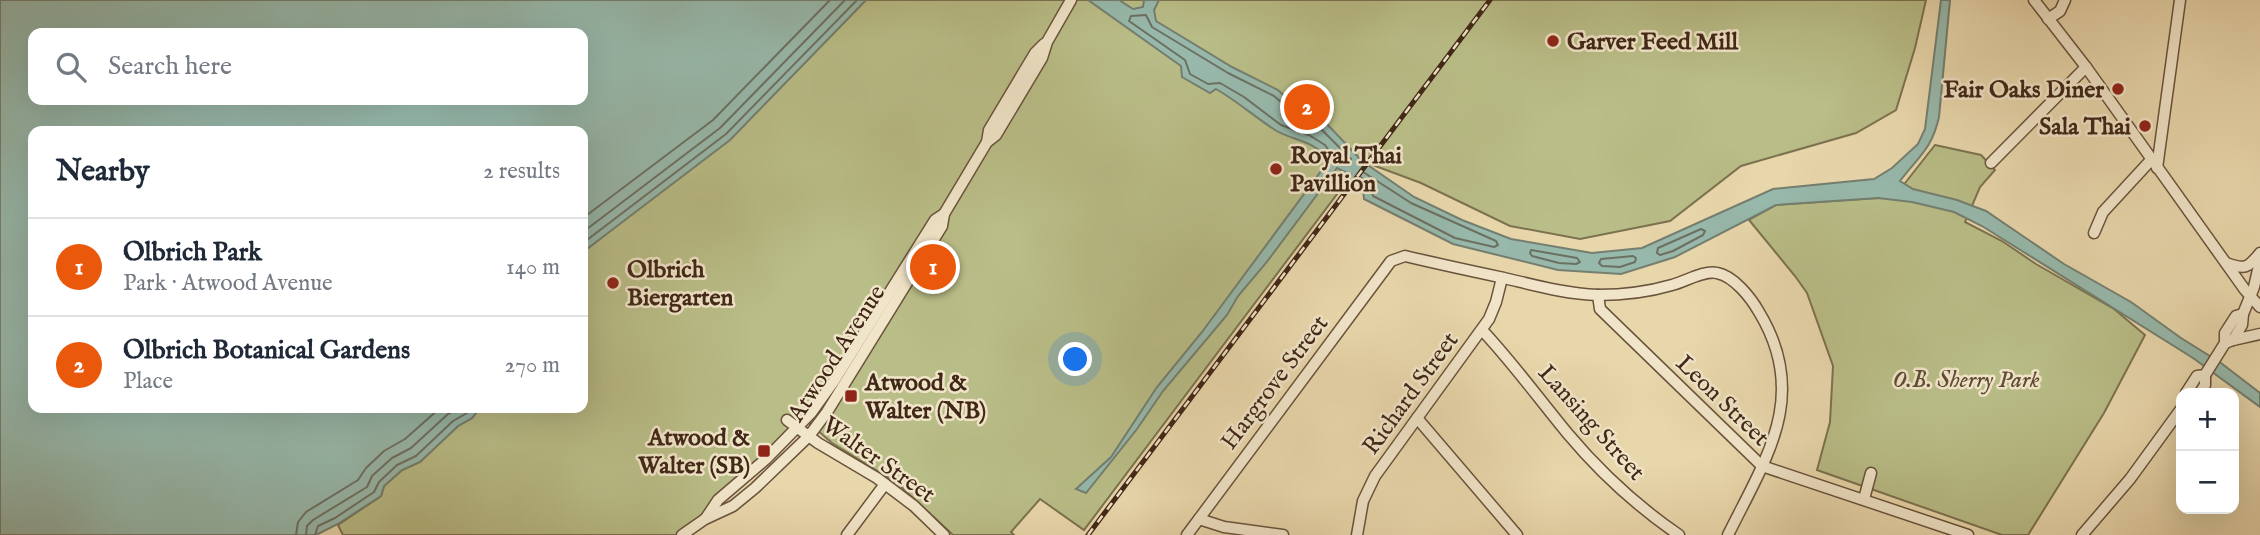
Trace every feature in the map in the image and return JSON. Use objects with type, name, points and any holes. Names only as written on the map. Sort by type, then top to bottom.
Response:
[{"type":"street","name":"Atwood Avenue","points":[[682,535],[705,519],[733,506],[809,436],[859,364],[942,226],[944,214],[1042,58],[1047,42],[1071,0]]},
{"type":"street","points":[[2034,0],[2086,67],[2250,297],[2260,316]]},
{"type":"street","points":[[2048,19],[2060,11],[2066,0]]},
{"type":"street","points":[[2094,233],[2103,212],[2154,164],[2180,0]]},
{"type":"street","points":[[1991,163],[2086,67]]},
{"type":"street","name":"Atwood Avenue","points":[[705,519],[718,500],[798,428],[834,381],[935,220],[944,214]]},
{"type":"street","points":[[2225,262],[2241,268],[2248,266],[2260,253]]},
{"type":"street","name":"Hargrove Street","points":[[1187,535],[1391,261],[1405,257],[1502,278]]},
{"type":"street","points":[[2203,388],[2205,374],[2242,325],[2260,261]]},
{"type":"street","points":[[1502,278],[1598,295],[1646,291],[1717,272],[1734,282],[1769,327],[1783,382],[1776,435],[1728,535]]},
{"type":"street","name":"Richard Street","points":[[1357,535],[1363,501],[1372,482],[1482,330],[1496,302],[1502,278]]},
{"type":"street","name":"Leon Street","points":[[1598,295],[1600,309],[1762,466],[1968,535]]},
{"type":"street","points":[[2250,297],[2260,307]]},
{"type":"street","name":"Lansing Street","points":[[1482,330],[1585,453],[1626,494],[1679,535]]},
{"type":"street","points":[[2229,342],[2260,334]]},
{"type":"street","points":[[2189,388],[2197,376],[2205,374]]},
{"type":"street","points":[[2082,535],[2130,479],[2176,417]]},
{"type":"street","points":[[1417,418],[1517,535]]},
{"type":"street","name":"Walter Street","points":[[787,420],[885,484],[914,506],[944,535]]},
{"type":"street","points":[[1864,499],[1871,473]]},
{"type":"street","points":[[847,535],[885,484]]},
{"type":"street","points":[[1199,519],[1224,527],[1283,535]]},
{"type":"green space","points":[[866,0],[1926,0],[1896,110],[1856,133],[1741,166],[1670,221],[1580,239],[1510,226],[1421,183],[1362,161],[1084,530],[1040,499],[1011,532],[1014,535],[953,535],[897,483],[832,443],[802,417],[682,535],[343,535],[338,525],[381,496],[384,486],[402,470],[420,462],[476,413],[588,413],[588,248],[654,196],[780,88]]},
{"type":"green space","name":"O.B. Sherry Park","points":[[1935,145],[1981,155],[1995,170],[1980,187],[1965,222],[2002,241],[2114,309],[2145,335],[2104,413],[2028,535],[2002,535],[1817,470],[1830,422],[1833,366],[1807,293],[1749,220],[1776,205],[1878,198],[1898,192]]},
{"type":"water","points":[[0,0],[866,0],[730,140],[588,248],[588,126],[28,126],[28,413],[476,413],[420,462],[402,470],[384,486],[381,496],[316,535],[0,535]]},
{"type":"water","points":[[1088,0],[1119,0],[1133,9],[1143,7],[1144,0],[1159,0],[1154,10],[1156,21],[1232,67],[1278,90],[1301,111],[1327,124],[1362,161],[1414,197],[1511,239],[1592,253],[1642,248],[1773,189],[1874,179],[1892,168],[1918,144],[1925,129],[1941,0],[1950,0],[1936,128],[1924,152],[1900,181],[1913,189],[1957,200],[1986,211],[2064,264],[2131,302],[2260,393],[2260,407],[2239,392],[2239,388],[2234,388],[2193,358],[1982,226],[1954,212],[1912,202],[1878,198],[1776,205],[1675,257],[1621,274],[1558,270],[1453,244],[1364,199],[1363,188],[1349,178],[1351,175],[1337,168],[1238,296],[1227,315],[1163,391],[1137,429],[1086,493],[1076,489],[1111,457],[1157,387],[1202,332],[1324,167],[1327,159],[1310,144],[1275,130],[1216,89],[1210,93],[1182,77],[1181,66]]},
{"type":"railway","points":[[1088,535],[1490,0]]},
{"type":"place","name":"Garver Feed Mill","points":[[1553,41]]},
{"type":"place","name":"Fair Oaks Diner","points":[[2118,89]]},
{"type":"place","name":"Olbrich Botanical Gardens","points":[[1307,107]]},
{"type":"place","name":"Sala Thai","points":[[2145,126]]},
{"type":"place","name":"Royal Thai Pavillion","points":[[1276,169]]},
{"type":"place","name":"Olbrich Park","points":[[933,267]]},
{"type":"place","name":"Olbrich Biergarten","points":[[613,283]]},
{"type":"place","name":"Atwood & Walter (NB)","points":[[851,396]]},
{"type":"place","name":"Atwood & Walter (SB)","points":[[764,451]]}]
